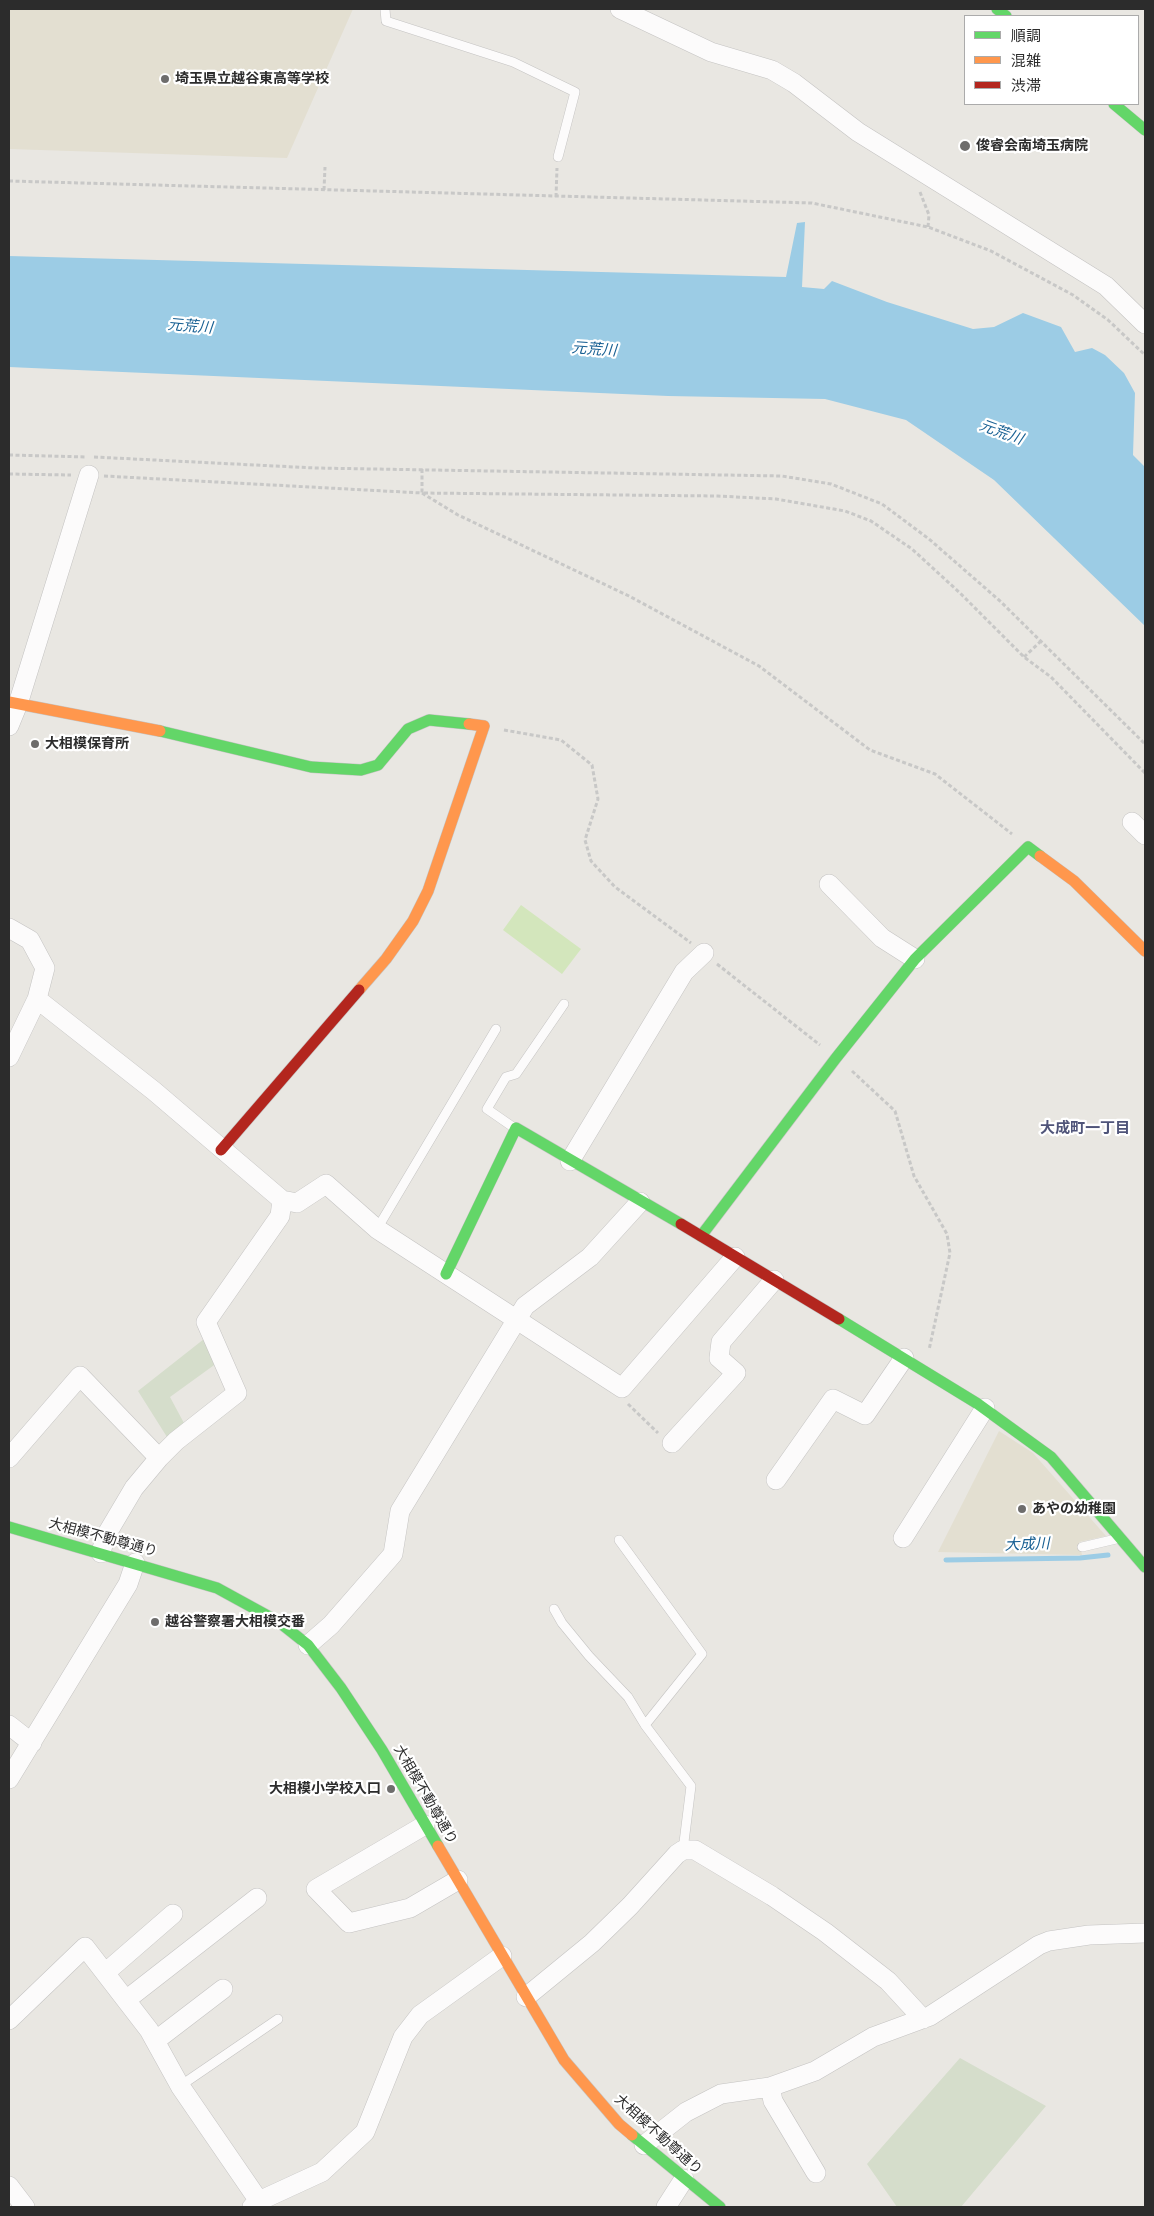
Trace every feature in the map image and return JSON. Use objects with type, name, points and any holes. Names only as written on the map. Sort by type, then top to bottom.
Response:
[{"type":"street","points":[[620,9],[711,52],[772,70],[794,84],[858,132],[1106,286],[1145,324]]},
{"type":"street","points":[[1115,105],[1144,126]]},
{"type":"street","points":[[9,726],[13,703],[89,475]]},
{"type":"street","points":[[13,703],[188,736],[311,767],[361,770],[378,765],[408,729],[429,720],[484,726],[428,890],[413,921],[386,959],[221,1150]]},
{"type":"street","points":[[1132,822],[1145,835]]},
{"type":"street","points":[[701,1236],[836,1058],[916,959],[1028,847],[1074,881],[1145,951]]},
{"type":"street","points":[[829,884],[882,938],[916,959]]},
{"type":"street","points":[[9,928],[30,940],[45,968],[37,999],[9,1057]]},
{"type":"street","points":[[570,1160],[684,972],[704,953]]},
{"type":"street","points":[[37,999],[154,1092],[282,1200],[297,1203],[326,1184],[377,1229],[517,1318],[622,1388],[735,1258]]},
{"type":"street","points":[[446,1274],[516,1128],[701,1236],[985,1408],[1051,1457],[1145,1566]]},
{"type":"street","points":[[101,1552],[105,1536],[134,1488],[159,1458],[176,1441],[237,1394],[206,1322],[280,1216],[282,1200]]},
{"type":"street","points":[[308,1645],[331,1624],[393,1554],[400,1510],[525,1306],[590,1257],[640,1202]]},
{"type":"street","points":[[672,1443],[736,1372],[719,1358],[721,1342],[774,1280]]},
{"type":"street","points":[[776,1480],[833,1399],[864,1415],[904,1358]]},
{"type":"street","points":[[9,1458],[80,1376],[159,1458]]},
{"type":"street","points":[[903,1538],[985,1408]]},
{"type":"street","name":"大相模不動尊通り","points":[[9,1527],[185,1577],[224,1591],[279,1622],[308,1645],[341,1688],[372,1735],[564,2060],[619,2124],[720,2207]]},
{"type":"street","points":[[9,1780],[128,1584],[135,1563]]},
{"type":"street","points":[[9,1725],[32,1743]]},
{"type":"street","points":[[425,1824],[316,1889],[350,1923],[410,1908],[458,1880]]},
{"type":"street","points":[[526,1997],[592,1943],[630,1906],[677,1854],[683,1850],[695,1850],[772,1896],[825,1932],[888,1981],[923,2019]]},
{"type":"street","points":[[126,2000],[257,1898]]},
{"type":"street","points":[[105,1973],[173,1914]]},
{"type":"street","points":[[644,2145],[686,2112],[721,2094],[770,2087],[815,2071],[873,2037],[923,2019],[1039,1945],[1049,1941],[1089,1935],[1145,1933]]},
{"type":"street","points":[[9,2020],[85,1947],[155,2041],[180,2086],[255,2204],[322,2172],[365,2132],[404,2037],[420,2016],[502,1956]]},
{"type":"street","points":[[155,2041],[223,1989]]},
{"type":"street","points":[[770,2087],[773,2102],[816,2173]]},
{"type":"street","points":[[666,2207],[684,2179]]},
{"type":"street","points":[[9,2186],[25,2207]]},
{"type":"lane","points":[[386,9],[386,21],[513,62],[575,92],[558,158]]},
{"type":"lane","points":[[516,1128],[487,1109],[506,1077],[516,1074],[564,1004]]},
{"type":"lane","points":[[377,1229],[496,1029]]},
{"type":"lane","points":[[1082,1548],[1114,1542],[1120,1536]]},
{"type":"lane","points":[[619,1540],[702,1654],[645,1725]]},
{"type":"lane","points":[[554,1609],[562,1623],[589,1656],[628,1697],[645,1725],[691,1786],[683,1850]]},
{"type":"lane","points":[[180,2086],[278,2019]]},
{"type":"path","points":[[324,166],[324,190]]},
{"type":"path","points":[[920,171],[916,181],[929,215],[928,228]]},
{"type":"path","points":[[556,174],[556,197]]},
{"type":"path","points":[[9,181],[812,203],[928,228],[990,251],[1073,296],[1108,320],[1145,355]]},
{"type":"path","points":[[9,455],[96,457],[315,468],[782,476],[831,484],[882,504],[922,533],[1000,601],[1145,744]]},
{"type":"path","points":[[422,469],[422,493]]},
{"type":"path","points":[[9,474],[89,475],[422,493],[718,496],[776,499],[845,511],[872,521],[912,549],[960,593],[1024,658],[1051,676],[1145,773]]},
{"type":"path","points":[[422,493],[475,523],[629,596],[759,666],[870,750],[935,774],[1028,847]]},
{"type":"path","points":[[1024,658],[1041,641]]},
{"type":"path","points":[[484,726],[561,740],[592,765],[598,799],[585,840],[591,861],[615,887],[704,953],[836,1058],[870,1086],[895,1111],[914,1176],[946,1234],[950,1253],[925,1370]]},
{"type":"path","points":[[622,1388],[624,1399],[666,1440],[672,1443]]},
{"type":"shaded area","name":"埼玉県立越谷東高等学校","points":[[9,9],[353,9],[287,158],[9,149]]},
{"type":"shaded area","name":"あやの幼稚園","points":[[999,1431],[1033,1453],[1106,1536],[1079,1542],[1082,1555],[938,1552]]},
{"type":"green space","points":[[521,905],[581,949],[562,974],[503,930]]},
{"type":"green space","points":[[204,1339],[217,1363],[170,1397],[185,1425],[167,1437],[138,1391]]},
{"type":"green space","points":[[960,2058],[1046,2106],[961,2207],[897,2207],[867,2164]]},
{"type":"water","name":"元荒川","points":[[805,222],[802,287],[824,289],[832,281],[887,302],[973,329],[994,327],[1023,313],[1061,327],[1075,352],[1092,348],[1105,355],[1124,373],[1135,393],[1133,455],[1145,467],[1145,626],[994,480],[906,420],[825,399],[668,396],[9,367],[9,256],[786,277],[797,223]]},
{"type":"waterway","name":"大成川","points":[[946,1560],[1080,1558],[1108,1555]]},
{"type":"traffic: fast","points":[[997,9],[1005,15]]},
{"type":"traffic: fast","points":[[1115,105],[1145,130]]},
{"type":"traffic: fast","points":[[160,731],[311,767],[361,770],[378,765],[408,729],[429,720],[469,724]]},
{"type":"traffic: fast","points":[[701,1236],[836,1058],[915,959],[1028,847],[1040,856]]},
{"type":"traffic: fast","points":[[446,1274],[516,1128],[681,1224]]},
{"type":"traffic: fast","points":[[839,1319],[978,1404],[1051,1457],[1145,1567]]},
{"type":"traffic: fast","points":[[9,1527],[217,1588],[279,1622],[308,1645],[341,1688],[382,1750],[438,1846]]},
{"type":"traffic: fast","points":[[632,2135],[720,2207]]},
{"type":"traffic: slow","points":[[9,702],[160,731]]},
{"type":"traffic: slow","points":[[359,990],[386,959],[413,921],[428,891],[484,726],[469,724]]},
{"type":"traffic: slow","points":[[1040,856],[1074,881],[1145,951]]},
{"type":"traffic: slow","points":[[438,1846],[564,2060],[619,2124],[632,2135]]},
{"type":"traffic: jam","points":[[221,1150],[359,990]]},
{"type":"traffic: jam","points":[[681,1224],[839,1319]]},
{"type":"place","name":"埼玉県立越谷東高等学校","points":[[165,79]]},
{"type":"place","name":"俊睿会南埼玉病院","points":[[965,146]]},
{"type":"place","name":"大相模保育所","points":[[35,744]]},
{"type":"place","name":"あやの幼稚園","points":[[1022,1509]]},
{"type":"place","name":"越谷警察署大相模交番","points":[[155,1622]]},
{"type":"place","name":"大相模小学校入口","points":[[391,1789]]},
{"type":"district","name":"大成町一丁目","points":[[1085,1129]]}]
